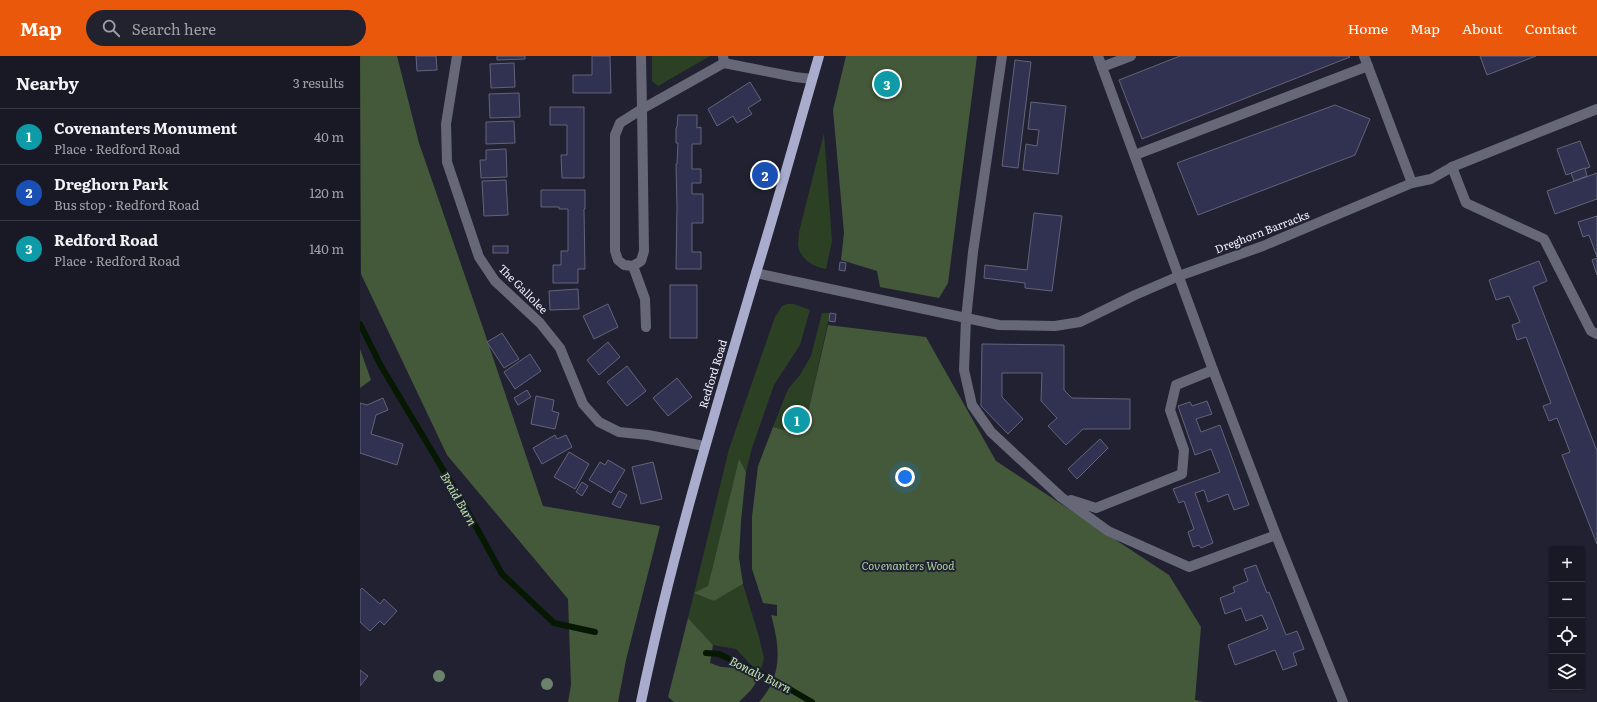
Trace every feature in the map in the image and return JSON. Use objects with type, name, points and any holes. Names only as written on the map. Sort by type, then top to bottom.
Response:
[{"type":"main road","name":"Redford Road","points":[[641,702],[704,446],[819,56]]},
{"type":"street","name":"The Gallolee","points":[[457,56],[446,124],[447,162],[479,257],[495,281],[540,323],[560,348],[583,404],[599,422],[619,432],[648,435],[704,446]]},
{"type":"street","points":[[641,56],[642,109],[644,251],[641,260],[633,266],[624,265],[618,260],[615,251],[615,134],[620,123],[642,109],[723,59],[795,77],[812,79]]},
{"type":"street","points":[[1002,56],[973,252],[966,318],[964,370],[972,405],[991,432],[1061,497],[1108,531],[1189,567],[1276,535]]},
{"type":"street","points":[[1098,56],[1213,370],[1276,535],[1343,702]]},
{"type":"street","points":[[1102,67],[1131,56]]},
{"type":"street","points":[[1364,56],[1412,182]]},
{"type":"street","points":[[1135,155],[1368,66]]},
{"type":"street","name":"Dreghorn Barracks","points":[[756,273],[999,325],[1055,326],[1080,322],[1135,295],[1179,276],[1263,246],[1412,182],[1431,179],[1452,167],[1597,109]]},
{"type":"street","points":[[1452,167],[1466,203],[1544,239],[1591,331],[1597,334]]},
{"type":"street","points":[[633,266],[645,299],[646,327]]},
{"type":"street","points":[[1061,497],[1096,508],[1182,474],[1184,450],[1170,410],[1176,385],[1213,370]]},
{"type":"green space","points":[[360,56],[397,56],[419,143],[543,506],[660,526],[626,660],[618,702],[568,702],[571,685],[568,599],[447,455],[361,274]]},
{"type":"green space","points":[[652,56],[710,56],[658,86],[652,81]]},
{"type":"green space","points":[[846,56],[977,56],[948,283],[939,298],[880,287],[877,271],[841,260],[844,233],[833,110]]},
{"type":"green space","points":[[824,133],[832,241],[826,269],[808,262],[801,254],[798,245],[799,232]]},
{"type":"green space","points":[[794,304],[810,310],[800,345],[774,385],[752,448],[746,472],[739,460],[708,586],[714,601],[743,584],[764,658],[761,670],[752,666],[736,649],[713,645],[688,618],[729,449],[775,317],[782,306]]},
{"type":"green space","points":[[822,313],[830,313],[809,408],[800,434],[773,427],[788,389],[800,375],[811,356]]},
{"type":"green space","name":"Covenanters Wood","points":[[828,325],[926,337],[996,461],[1169,575],[1201,627],[1195,700],[1204,702],[759,702],[767,692],[776,671],[776,638],[771,615],[777,616],[777,605],[763,603],[752,569],[752,517],[758,466],[773,427],[800,434],[809,408]]},
{"type":"green space","points":[[360,349],[371,380],[360,388]]},
{"type":"green space","points":[[739,459],[746,472],[739,558],[743,584],[714,601],[694,593],[708,586]]},
{"type":"green space","points":[[688,618],[713,645],[710,663],[721,667],[738,668],[759,678],[751,690],[739,702],[674,702],[668,697]]},
{"type":"building","points":[[416,56],[436,56],[437,70],[417,71]]},
{"type":"building","points":[[497,56],[525,56],[525,59],[497,60]]},
{"type":"building","points":[[592,56],[610,56],[611,93],[573,93],[573,75],[592,75]]},
{"type":"building","points":[[1180,56],[1350,57],[1142,139],[1119,80]]},
{"type":"building","points":[[1480,56],[1536,56],[1487,75]]},
{"type":"building","points":[[1015,60],[1031,62],[1018,168],[1002,166]]},
{"type":"building","points":[[514,63],[515,87],[491,88],[490,64]]},
{"type":"building","points":[[881,75],[897,78],[894,93],[878,90]]},
{"type":"building","points":[[750,82],[761,100],[748,108],[752,114],[737,123],[733,116],[717,126],[708,109]]},
{"type":"building","points":[[519,93],[520,117],[490,118],[489,94]]},
{"type":"building","points":[[1031,102],[1066,106],[1058,174],[1023,170],[1026,144],[1037,146],[1039,130],[1028,129]]},
{"type":"building","points":[[1335,105],[1370,119],[1355,155],[1198,215],[1177,163]]},
{"type":"building","points":[[550,107],[584,107],[584,178],[562,178],[561,155],[567,155],[567,125],[550,125]]},
{"type":"building","points":[[678,115],[697,115],[697,128],[701,127],[701,144],[692,144],[692,169],[701,169],[701,183],[692,183],[692,194],[703,194],[703,223],[692,223],[692,252],[701,252],[701,269],[676,269],[676,164],[678,143],[676,143],[676,128]]},
{"type":"building","points":[[514,121],[515,143],[486,144],[486,122]]},
{"type":"building","points":[[1580,141],[1590,167],[1566,175],[1557,149]]},
{"type":"building","points":[[506,149],[507,177],[481,178],[480,160],[486,160],[486,150]]},
{"type":"building","points":[[1585,168],[1587,176],[1574,181],[1571,173]]},
{"type":"building","points":[[1597,173],[1597,199],[1555,214],[1547,191]]},
{"type":"building","points":[[506,180],[508,215],[484,216],[482,181]]},
{"type":"building","points":[[541,190],[585,190],[585,269],[578,269],[578,283],[553,283],[553,265],[561,265],[561,251],[568,251],[568,209],[559,209],[559,207],[541,207]]},
{"type":"building","points":[[1034,213],[1062,216],[1052,291],[1025,288],[1025,283],[984,278],[985,265],[1027,270]]},
{"type":"building","points":[[1597,216],[1597,257],[1589,235],[1583,237],[1578,222]]},
{"type":"building","points":[[493,246],[508,246],[508,253],[493,253]]},
{"type":"building","points":[[1597,258],[1597,275],[1592,260]]},
{"type":"building","points":[[1539,261],[1547,281],[1533,287],[1597,451],[1597,544],[1562,455],[1570,452],[1557,418],[1549,421],[1543,406],[1551,403],[1526,337],[1517,340],[1512,325],[1520,322],[1509,296],[1496,300],[1489,280]]},
{"type":"building","points":[[840,262],[846,263],[845,271],[839,270]]},
{"type":"building","points":[[670,285],[697,285],[697,338],[670,338]]},
{"type":"building","points":[[578,289],[579,309],[550,310],[549,291]]},
{"type":"building","points":[[608,304],[618,327],[594,339],[583,316]]},
{"type":"building","points":[[830,313],[836,314],[835,322],[829,321]]},
{"type":"building","points":[[502,333],[519,359],[504,368],[487,342]]},
{"type":"building","points":[[608,342],[620,357],[599,375],[587,360]]},
{"type":"building","points":[[982,344],[1064,345],[1064,390],[1072,398],[1130,399],[1130,429],[1083,429],[1066,445],[1048,426],[1057,418],[1041,401],[1042,373],[1002,373],[1002,397],[1023,419],[1008,434],[981,406]]},
{"type":"building","points":[[530,354],[541,371],[515,389],[504,372]]},
{"type":"building","points":[[627,366],[646,391],[627,406],[607,382]]},
{"type":"building","points":[[677,378],[692,397],[668,416],[653,398]]},
{"type":"building","points":[[527,390],[531,397],[518,405],[514,398]]},
{"type":"building","points":[[536,396],[554,400],[552,411],[559,413],[555,429],[531,424]]},
{"type":"building","points":[[383,398],[388,410],[376,415],[371,434],[403,444],[397,465],[360,453],[360,403],[367,405]]},
{"type":"building","points":[[1207,401],[1212,414],[1196,419],[1201,432],[1220,425],[1249,505],[1234,510],[1228,494],[1208,502],[1204,490],[1195,493],[1213,543],[1201,548],[1199,545],[1193,547],[1188,532],[1194,529],[1184,501],[1179,503],[1173,489],[1220,472],[1211,449],[1195,455],[1178,406],[1190,402],[1192,406]]},
{"type":"building","points":[[555,435],[557,439],[566,435],[572,447],[542,464],[533,448]]},
{"type":"building","points":[[1100,439],[1108,448],[1077,479],[1068,469]]},
{"type":"building","points":[[569,452],[589,464],[575,489],[554,477]]},
{"type":"building","points":[[608,460],[625,470],[611,493],[589,480],[600,462],[605,465]]},
{"type":"building","points":[[653,462],[662,499],[641,504],[632,467]]},
{"type":"building","points":[[582,482],[588,486],[582,496],[576,492]]},
{"type":"building","points":[[619,491],[627,495],[620,508],[612,504]]},
{"type":"building","points":[[1256,565],[1267,593],[1269,592],[1286,635],[1297,631],[1304,649],[1293,653],[1297,665],[1283,670],[1275,650],[1235,665],[1228,645],[1268,629],[1262,615],[1246,621],[1241,608],[1225,614],[1220,598],[1235,592],[1233,587],[1248,581],[1244,569]]},
{"type":"building","points":[[362,588],[380,604],[384,599],[397,611],[384,625],[380,621],[370,631],[360,622],[360,590]]},
{"type":"building","points":[[360,670],[368,676],[360,686]]},
{"type":"waterway","name":"Braid Burn","points":[[360,324],[381,366],[463,503],[502,574],[554,623],[595,632]]},
{"type":"waterway","name":"Bonaly Burn","points":[[706,653],[719,654],[774,680],[812,702]]},
{"type":"place","name":"Redford Road","points":[[887,84]]},
{"type":"place","name":"Dreghorn Park","points":[[765,175]]},
{"type":"place","name":"Covenanters Monument","points":[[797,420]]}]
